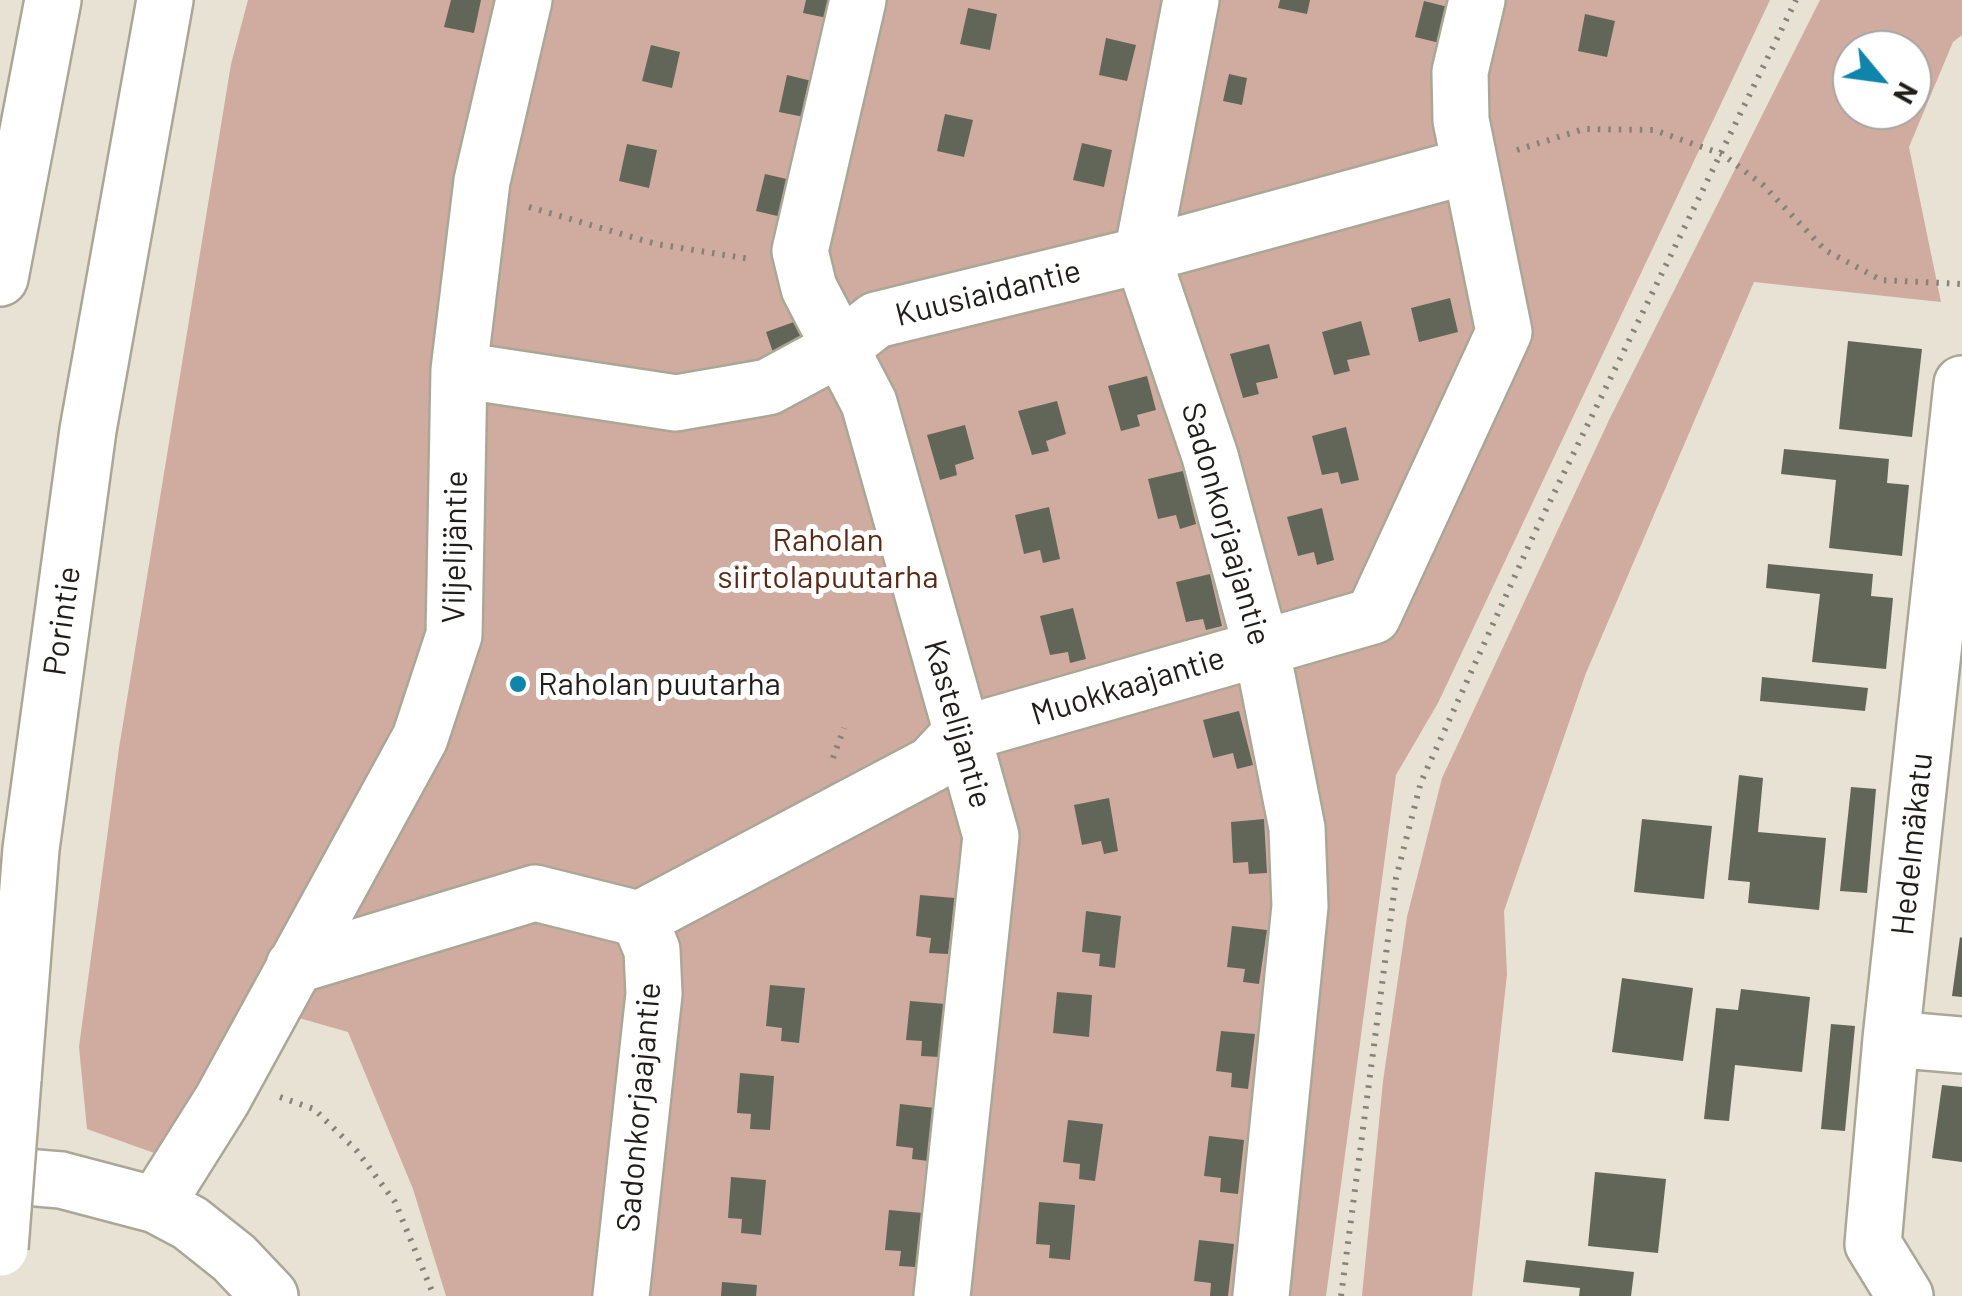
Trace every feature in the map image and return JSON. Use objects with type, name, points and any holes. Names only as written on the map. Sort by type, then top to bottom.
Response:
[{"type":"main road","name":"Porintie","points":[[0,1248],[31,849],[88,430],[165,0]]},
{"type":"main road","name":"Viljelijäntie","points":[[156,1205],[222,1100],[420,738],[454,635],[459,370],[482,180],[524,0]]},
{"type":"main road","points":[[800,251],[858,0]]},
{"type":"main road","name":"Sadonkorjaajantie","points":[[1191,0],[1142,255],[1210,456],[1261,646],[1298,828],[1300,906],[1261,1296]]},
{"type":"main road","name":"Muokkaajantie","points":[[640,919],[683,900],[932,764],[960,736],[1373,616],[1504,332],[1468,166],[1460,72],[1477,0]]},
{"type":"main road","points":[[0,278],[47,16]]},
{"type":"main road","name":"Kuusiaidantie","points":[[459,370],[676,404],[768,387],[842,346],[876,320],[1142,255],[1468,166]]},
{"type":"main road","name":"Kastelijantie","points":[[800,251],[809,288],[869,403],[991,836],[942,1296]]},
{"type":"main road","name":"Hedelmäkatu","points":[[1905,1296],[1873,1244],[1890,1039],[1953,554],[1962,384]]},
{"type":"main road","points":[[294,966],[535,893],[640,919]]},
{"type":"main road","name":"Sadonkorjaajantie","points":[[621,1296],[654,994],[652,950],[640,919]]},
{"type":"main road","points":[[1890,1039],[1962,1045]]},
{"type":"main road","points":[[0,1175],[61,1180],[156,1205],[190,1223],[234,1258],[270,1296]]},
{"type":"path","points":[[1340,1296],[1396,878],[1421,782],[1535,532],[1796,0]]},
{"type":"path","points":[[1468,166],[1584,129],[1654,130],[1722,154],[1764,185],[1825,250],[1881,280],[1962,284]]},
{"type":"path","points":[[482,180],[516,203],[656,244],[733,260],[771,259],[800,251]]},
{"type":"path","points":[[222,1100],[251,1090],[314,1109],[335,1127],[395,1202],[434,1296]]},
{"type":"green space","name":"Raholan siirtolapuutarha","points":[[248,0],[1770,0],[1438,703],[1396,775],[1326,1296],[446,1296],[413,1189],[348,1032],[257,1006],[157,1154],[87,1129],[79,1047],[119,748],[231,64]]},
{"type":"green space","points":[[1820,0],[1962,0],[1962,35],[1953,42],[1932,92],[1932,30],[1832,30],[1832,130],[1916,130],[1909,147],[1941,302],[1754,282],[1586,673],[1504,911],[1507,974],[1472,1296],[1362,1296],[1383,1081],[1407,917],[1442,778],[1610,418]]},
{"type":"building","points":[[451,0],[481,0],[474,33],[444,27]]},
{"type":"building","points":[[806,0],[836,0],[832,19],[803,13]]},
{"type":"building","points":[[1280,0],[1310,0],[1307,14],[1278,8]]},
{"type":"building","points":[[1424,1],[1452,8],[1444,44],[1415,37]]},
{"type":"building","points":[[968,8],[997,14],[990,50],[960,44]]},
{"type":"building","points":[[1585,14],[1615,21],[1607,57],[1578,51]]},
{"type":"building","points":[[1106,38],[1136,45],[1127,81],[1099,75]]},
{"type":"building","points":[[651,45],[680,52],[672,88],[642,81]]},
{"type":"building","points":[[1229,74],[1247,78],[1242,105],[1223,101]]},
{"type":"building","points":[[787,75],[816,82],[809,118],[779,112]]},
{"type":"building","points":[[945,114],[973,120],[964,157],[937,151]]},
{"type":"building","points":[[1082,143],[1112,150],[1104,187],[1073,180]]},
{"type":"building","points":[[627,144],[657,150],[649,188],[619,181]]},
{"type":"building","points":[[765,174],[795,181],[786,218],[756,211]]},
{"type":"building","points":[[1450,298],[1458,332],[1419,342],[1411,308]]},
{"type":"building","points":[[813,315],[823,341],[775,358],[766,332]]},
{"type":"building","points":[[1361,321],[1370,355],[1347,360],[1350,371],[1334,375],[1322,332]]},
{"type":"building","points":[[1848,341],[1922,349],[1912,437],[1839,429]]},
{"type":"building","points":[[1269,344],[1278,378],[1256,383],[1259,394],[1243,398],[1230,354]]},
{"type":"building","points":[[1147,376],[1156,410],[1137,415],[1140,426],[1121,431],[1108,386]]},
{"type":"building","points":[[1057,401],[1066,434],[1046,441],[1049,451],[1032,455],[1018,411]]},
{"type":"building","points":[[965,425],[974,459],[955,465],[957,475],[940,480],[927,435]]},
{"type":"building","points":[[1346,427],[1359,480],[1341,484],[1338,472],[1322,475],[1312,436]]},
{"type":"building","points":[[1784,449],[1889,459],[1887,483],[1909,485],[1902,556],[1829,548],[1836,480],[1781,474]]},
{"type":"building","points":[[1183,471],[1196,524],[1180,529],[1176,515],[1158,519],[1148,479]]},
{"type":"building","points":[[1049,507],[1060,559],[1043,563],[1040,550],[1024,554],[1015,515]]},
{"type":"building","points":[[1322,508],[1334,560],[1317,565],[1314,552],[1298,556],[1287,517]]},
{"type":"building","points":[[1768,564],[1873,574],[1871,596],[1893,598],[1886,669],[1812,662],[1820,594],[1766,588]]},
{"type":"building","points":[[1210,574],[1222,626],[1206,630],[1203,619],[1186,622],[1176,582]]},
{"type":"building","points":[[1073,608],[1086,659],[1070,663],[1068,652],[1050,655],[1040,616]]},
{"type":"building","points":[[1762,677],[1868,688],[1865,711],[1760,701]]},
{"type":"building","points":[[1239,711],[1253,765],[1237,769],[1233,753],[1213,758],[1203,720]]},
{"type":"building","points":[[1739,775],[1763,778],[1758,832],[1826,838],[1819,910],[1748,903],[1750,882],[1728,880]]},
{"type":"building","points":[[1851,787],[1876,789],[1867,893],[1840,891]]},
{"type":"building","points":[[1109,798],[1118,851],[1104,854],[1101,841],[1082,845],[1074,805]]},
{"type":"building","points":[[1264,819],[1267,873],[1249,874],[1248,862],[1233,863],[1231,822]]},
{"type":"building","points":[[1642,819],[1712,826],[1704,899],[1634,892]]},
{"type":"building","points":[[920,895],[955,898],[948,954],[929,953],[931,938],[916,936]]},
{"type":"building","points":[[1086,911],[1121,916],[1115,968],[1099,966],[1100,954],[1082,952]]},
{"type":"building","points":[[1232,926],[1267,930],[1259,984],[1243,982],[1245,969],[1227,967]]},
{"type":"building","points":[[1962,938],[1962,997],[1952,996]]},
{"type":"building","points":[[1622,978],[1693,988],[1683,1061],[1612,1052]]},
{"type":"building","points":[[770,985],[805,988],[799,1043],[781,1041],[782,1028],[766,1026]]},
{"type":"building","points":[[1741,989],[1810,997],[1802,1072],[1735,1065],[1729,1121],[1704,1119],[1716,1008],[1738,1010]]},
{"type":"building","points":[[1057,992],[1092,995],[1089,1037],[1053,1033]]},
{"type":"building","points":[[910,1001],[945,1004],[939,1057],[921,1056],[922,1041],[906,1040]]},
{"type":"building","points":[[1831,1024],[1855,1026],[1845,1131],[1821,1129]]},
{"type":"building","points":[[1221,1031],[1255,1034],[1248,1089],[1231,1087],[1232,1073],[1216,1071]]},
{"type":"building","points":[[740,1073],[774,1076],[770,1130],[750,1129],[751,1114],[737,1113]]},
{"type":"building","points":[[1942,1085],[1962,1087],[1962,1162],[1932,1158]]},
{"type":"building","points":[[900,1104],[935,1108],[928,1161],[912,1159],[913,1148],[896,1146]]},
{"type":"building","points":[[1068,1120],[1103,1124],[1095,1181],[1079,1179],[1080,1164],[1063,1162]]},
{"type":"building","points":[[1209,1136],[1244,1140],[1238,1194],[1220,1192],[1221,1178],[1204,1176]]},
{"type":"building","points":[[1595,1172],[1666,1179],[1658,1253],[1588,1246]]},
{"type":"building","points":[[731,1177],[766,1180],[761,1235],[741,1233],[742,1219],[728,1218]]},
{"type":"building","points":[[1039,1202],[1075,1205],[1070,1260],[1049,1258],[1050,1245],[1036,1244]]},
{"type":"building","points":[[889,1210],[923,1213],[916,1267],[899,1266],[901,1251],[885,1250]]},
{"type":"building","points":[[1199,1240],[1234,1244],[1228,1296],[1210,1296],[1211,1283],[1194,1281]]},
{"type":"building","points":[[1526,1260],[1634,1272],[1631,1296],[1579,1296],[1580,1288],[1523,1282]]},
{"type":"building","points":[[722,1282],[757,1285],[756,1296],[721,1296]]},
{"type":"place","name":"Raholan puutarha","points":[[518,684]]}]
